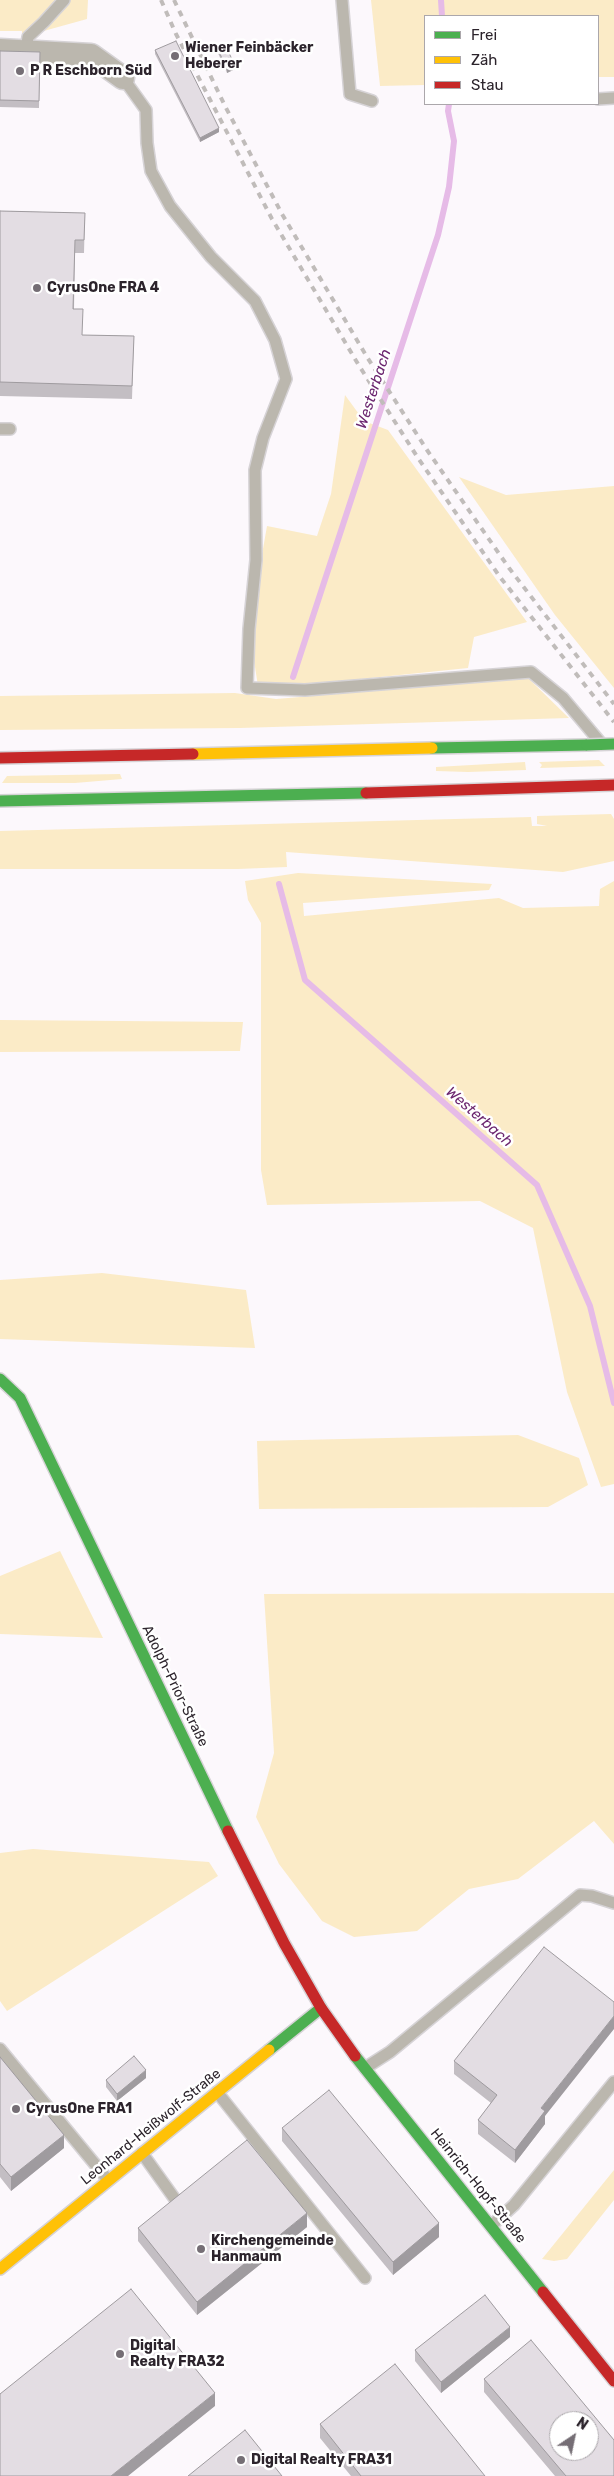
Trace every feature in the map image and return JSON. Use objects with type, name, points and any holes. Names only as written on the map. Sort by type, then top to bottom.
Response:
[{"type":"main road","points":[[0,758],[614,744]]},
{"type":"main road","points":[[0,801],[457,791],[614,785]]},
{"type":"main road","name":"Adolph-Prior-Straße","points":[[0,1379],[20,1398],[242,1860],[284,1943],[321,2008]]},
{"type":"main road","name":"Heinrich-Hopf-Straße","points":[[321,2008],[364,2068],[614,2381]]},
{"type":"main road","name":"Leonhard-Heißwolf-Straße","points":[[0,2269],[321,2008]]},
{"type":"street","points":[[0,50],[91,54],[123,78]]},
{"type":"lane","points":[[26,51],[28,37],[64,0]]},
{"type":"lane","points":[[342,0],[350,94],[372,101]]},
{"type":"lane","points":[[123,78],[146,110],[146,143],[152,171],[170,206],[211,257],[255,300],[275,340],[286,378],[264,438],[255,470],[256,560],[249,629],[247,688],[305,690],[531,672],[563,698],[614,758]]},
{"type":"lane","points":[[599,99],[614,98]]},
{"type":"lane","points":[[364,2068],[390,2052],[580,1896],[592,1896],[614,1903]]},
{"type":"lane","points":[[0,2049],[108,2180]]},
{"type":"lane","points":[[491,2226],[514,2205],[614,2082]]},
{"type":"lane","points":[[217,2092],[365,2278]]},
{"type":"lane","points":[[142,2154],[177,2202]]},
{"type":"shaded area","points":[[0,0],[88,0],[87,19],[22,37],[22,31],[0,31]]},
{"type":"shaded area","points":[[371,0],[614,0],[614,77],[599,77],[599,15],[424,15],[424,85],[380,86]]},
{"type":"shaded area","points":[[345,395],[364,421],[388,430],[527,622],[474,637],[468,668],[273,688],[258,686],[249,629],[267,526],[317,536],[331,494]]},
{"type":"shaded area","points":[[459,477],[506,495],[614,486],[614,688],[555,615]]},
{"type":"shaded area","points":[[528,678],[569,718],[240,728],[0,730],[0,696],[235,693],[276,699]]},
{"type":"shaded area","points":[[599,760],[605,766],[540,768],[542,765],[539,762]]},
{"type":"shaded area","points":[[525,762],[526,770],[436,771],[436,767]]},
{"type":"shaded area","points":[[120,774],[122,779],[75,783],[2,783],[7,776]]},
{"type":"shaded area","points":[[611,814],[614,819],[614,861],[563,872],[286,852],[287,867],[238,869],[0,869],[0,831],[531,817],[532,826],[547,826],[537,824],[537,816]]},
{"type":"shaded area","points":[[298,873],[492,884],[489,890],[303,903],[304,916],[499,898],[523,908],[599,906],[600,889],[614,881],[614,1484],[601,1487],[567,1392],[533,1228],[480,1201],[267,1205],[261,1170],[261,923],[248,900],[245,881]]},
{"type":"shaded area","points":[[0,1020],[243,1022],[240,1051],[0,1052]]},
{"type":"shaded area","points":[[102,1273],[246,1290],[255,1348],[0,1339],[0,1280]]},
{"type":"shaded area","points":[[518,1435],[579,1458],[588,1485],[548,1507],[259,1509],[257,1441]]},
{"type":"shaded area","points":[[60,1551],[103,1638],[0,1634],[0,1576]]},
{"type":"shaded area","points":[[614,1593],[614,1844],[594,1821],[518,1879],[469,1889],[417,1931],[354,1937],[322,1921],[279,1864],[256,1817],[274,1753],[264,1594]]},
{"type":"shaded area","points":[[33,1849],[209,1862],[218,1876],[7,2011],[0,2001],[0,1853]]},
{"type":"shaded area","points":[[614,2170],[614,2200],[567,2259],[554,2261],[542,2259]]},
{"type":"building","points":[[176,41],[219,128],[200,138],[155,50]]},
{"type":"building","points":[[225,44],[235,66],[227,70],[217,47]]},
{"type":"building","name":"P R Eschborn Süd","points":[[0,51],[40,52],[39,101],[0,100]]},
{"type":"building","name":"CyrusOne FRA 4","points":[[0,211],[85,213],[84,240],[75,240],[73,309],[83,309],[82,335],[134,336],[132,386],[0,382]]},
{"type":"building","points":[[544,1947],[614,2002],[614,2016],[541,2108],[545,2111],[515,2150],[478,2120],[497,2095],[454,2061]]},
{"type":"building","points":[[134,2056],[146,2070],[117,2094],[106,2080]]},
{"type":"building","name":"CyrusOne FRA1","points":[[0,2057],[64,2135],[11,2177],[0,2164]]},
{"type":"building","points":[[329,2090],[439,2223],[393,2262],[282,2128]]},
{"type":"building","points":[[247,2140],[307,2213],[197,2302],[138,2228]]},
{"type":"building","name":"Digital Realty FRA32","points":[[131,2289],[215,2393],[111,2476],[0,2476],[0,2394]]},
{"type":"building","points":[[485,2295],[510,2327],[441,2382],[415,2350]]},
{"type":"building","points":[[531,2340],[590,2411],[549,2411],[549,2456],[484,2379]]},
{"type":"building","points":[[395,2364],[485,2476],[361,2476],[320,2424]]},
{"type":"building","points":[[599,2422],[614,2440],[614,2476],[566,2476],[553,2461],[599,2461]]},
{"type":"building","points":[[245,2430],[282,2476],[188,2476]]},
{"type":"waterway","name":"Westerbach","points":[[441,0],[442,15]]},
{"type":"waterway","name":"Westerbach","points":[[293,677],[438,235],[449,187],[454,141],[448,111],[449,105]]},
{"type":"waterway","name":"Westerbach","points":[[279,884],[305,980],[537,1185],[590,1306],[614,1403]]},
{"type":"railway","points":[[161,0],[176,34],[272,219],[358,364],[418,458],[500,577],[614,722]]},
{"type":"railway","points":[[174,0],[225,106],[282,214],[367,357],[427,450],[509,568],[614,704]]},
{"type":"traffic: fast","points":[[587,745],[614,744]]},
{"type":"traffic: fast","points":[[432,748],[587,745]]},
{"type":"traffic: fast","points":[[0,801],[366,793]]},
{"type":"traffic: fast","points":[[0,1379],[20,1398],[228,1831]]},
{"type":"traffic: fast","points":[[269,2050],[321,2008]]},
{"type":"traffic: fast","points":[[355,2056],[543,2292]]},
{"type":"traffic: slow","points":[[193,754],[432,748]]},
{"type":"traffic: slow","points":[[0,2269],[269,2050]]},
{"type":"traffic: jam","points":[[0,758],[193,754]]},
{"type":"traffic: jam","points":[[366,793],[614,785]]},
{"type":"traffic: jam","points":[[228,1831],[284,1943],[321,2008],[355,2056]]},
{"type":"traffic: jam","points":[[543,2292],[614,2381]]},
{"type":"place","name":"Wiener Feinbäcker Heberer","points":[[175,56]]},
{"type":"place","name":"P R Eschborn Süd","points":[[20,71]]},
{"type":"place","name":"CyrusOne FRA 4","points":[[37,288]]},
{"type":"place","name":"CyrusOne FRA1","points":[[16,2109]]},
{"type":"place","name":"Kirchengemeinde Hanmaum","points":[[201,2249]]},
{"type":"place","name":"Digital Realty FRA32","points":[[120,2354]]},
{"type":"place","name":"Digital Realty FRA31","points":[[241,2460]]}]
